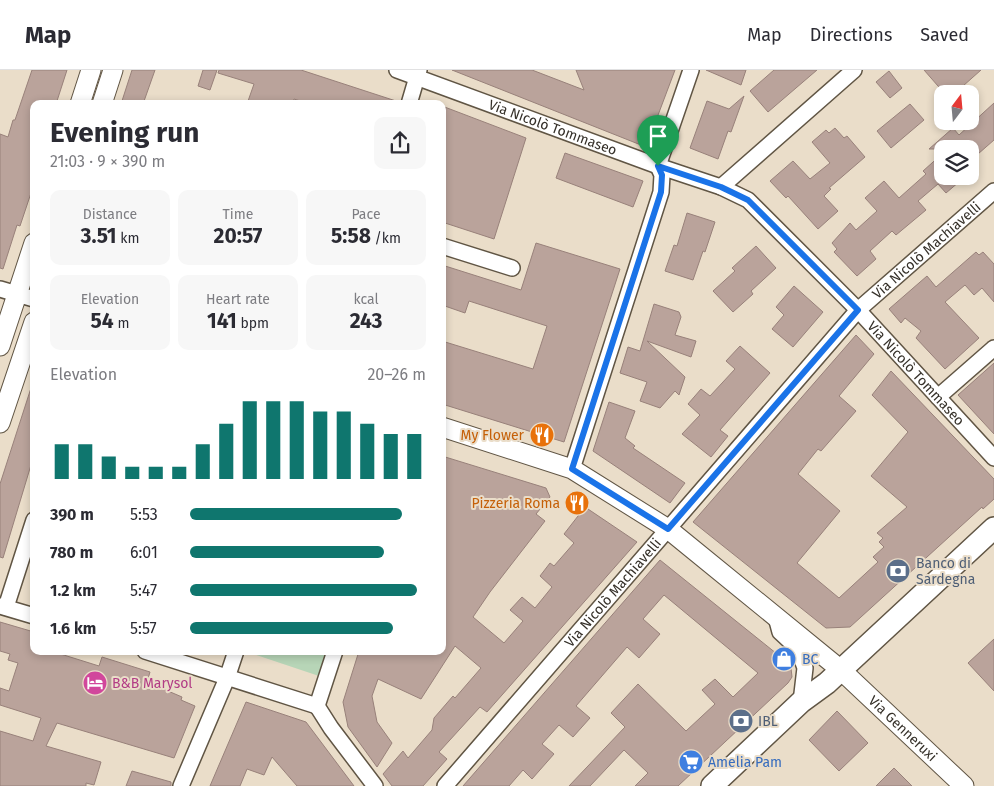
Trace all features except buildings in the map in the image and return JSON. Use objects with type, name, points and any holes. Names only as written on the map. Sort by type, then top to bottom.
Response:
[{"type":"main road","points":[[712,786],[801,702],[827,683],[994,528]]},
{"type":"street","points":[[81,100],[91,70]]},
{"type":"street","points":[[103,100],[112,70]]},
{"type":"street","name":"Via Nicolò Tommaseo","points":[[397,70],[418,74],[658,166],[721,187],[748,200],[858,310],[994,458]]},
{"type":"street","points":[[572,469],[661,192],[662,175],[658,166],[692,70]]},
{"type":"street","points":[[721,187],[854,70]]},
{"type":"street","points":[[409,100],[418,74]]},
{"type":"street","name":"Via Nicolò Machiavelli","points":[[446,786],[858,310],[994,190]]},
{"type":"street","points":[[446,247],[512,268]]},
{"type":"street","points":[[0,346],[30,255]]},
{"type":"street","points":[[0,423],[30,334]]},
{"type":"street","points":[[938,397],[994,348]]},
{"type":"street","name":"Via Genneruxi","points":[[446,429],[572,469],[668,529],[841,670],[964,786]]},
{"type":"street","points":[[30,548],[28,562],[3,607],[30,615]]},
{"type":"street","points":[[776,617],[780,632],[794,645],[800,654],[805,668],[801,702]]},
{"type":"street","points":[[170,655],[227,678],[317,706],[331,728],[375,786]]},
{"type":"street","points":[[181,786],[227,678],[235,655]]},
{"type":"street","points":[[317,706],[334,655]]},
{"type":"green space","points":[[256,655],[330,655],[322,677]]},
{"type":"place","name":"My Flower","points":[[542,435]]},
{"type":"place","name":"Pizzeria Roma","points":[[577,503]]},
{"type":"place","name":"Banco di Sardegna","points":[[898,571]]},
{"type":"place","name":"BC","points":[[784,659]]},
{"type":"place","name":"B&B Marysol","points":[[95,683]]},
{"type":"place","name":"IBL","points":[[741,721]]},
{"type":"place","name":"Amelia Pam","points":[[691,762]]},
{"type":"route","points":[[658,166],[721,187],[748,200],[858,310],[668,529],[572,469],[661,192],[662,175],[658,166]]}]
